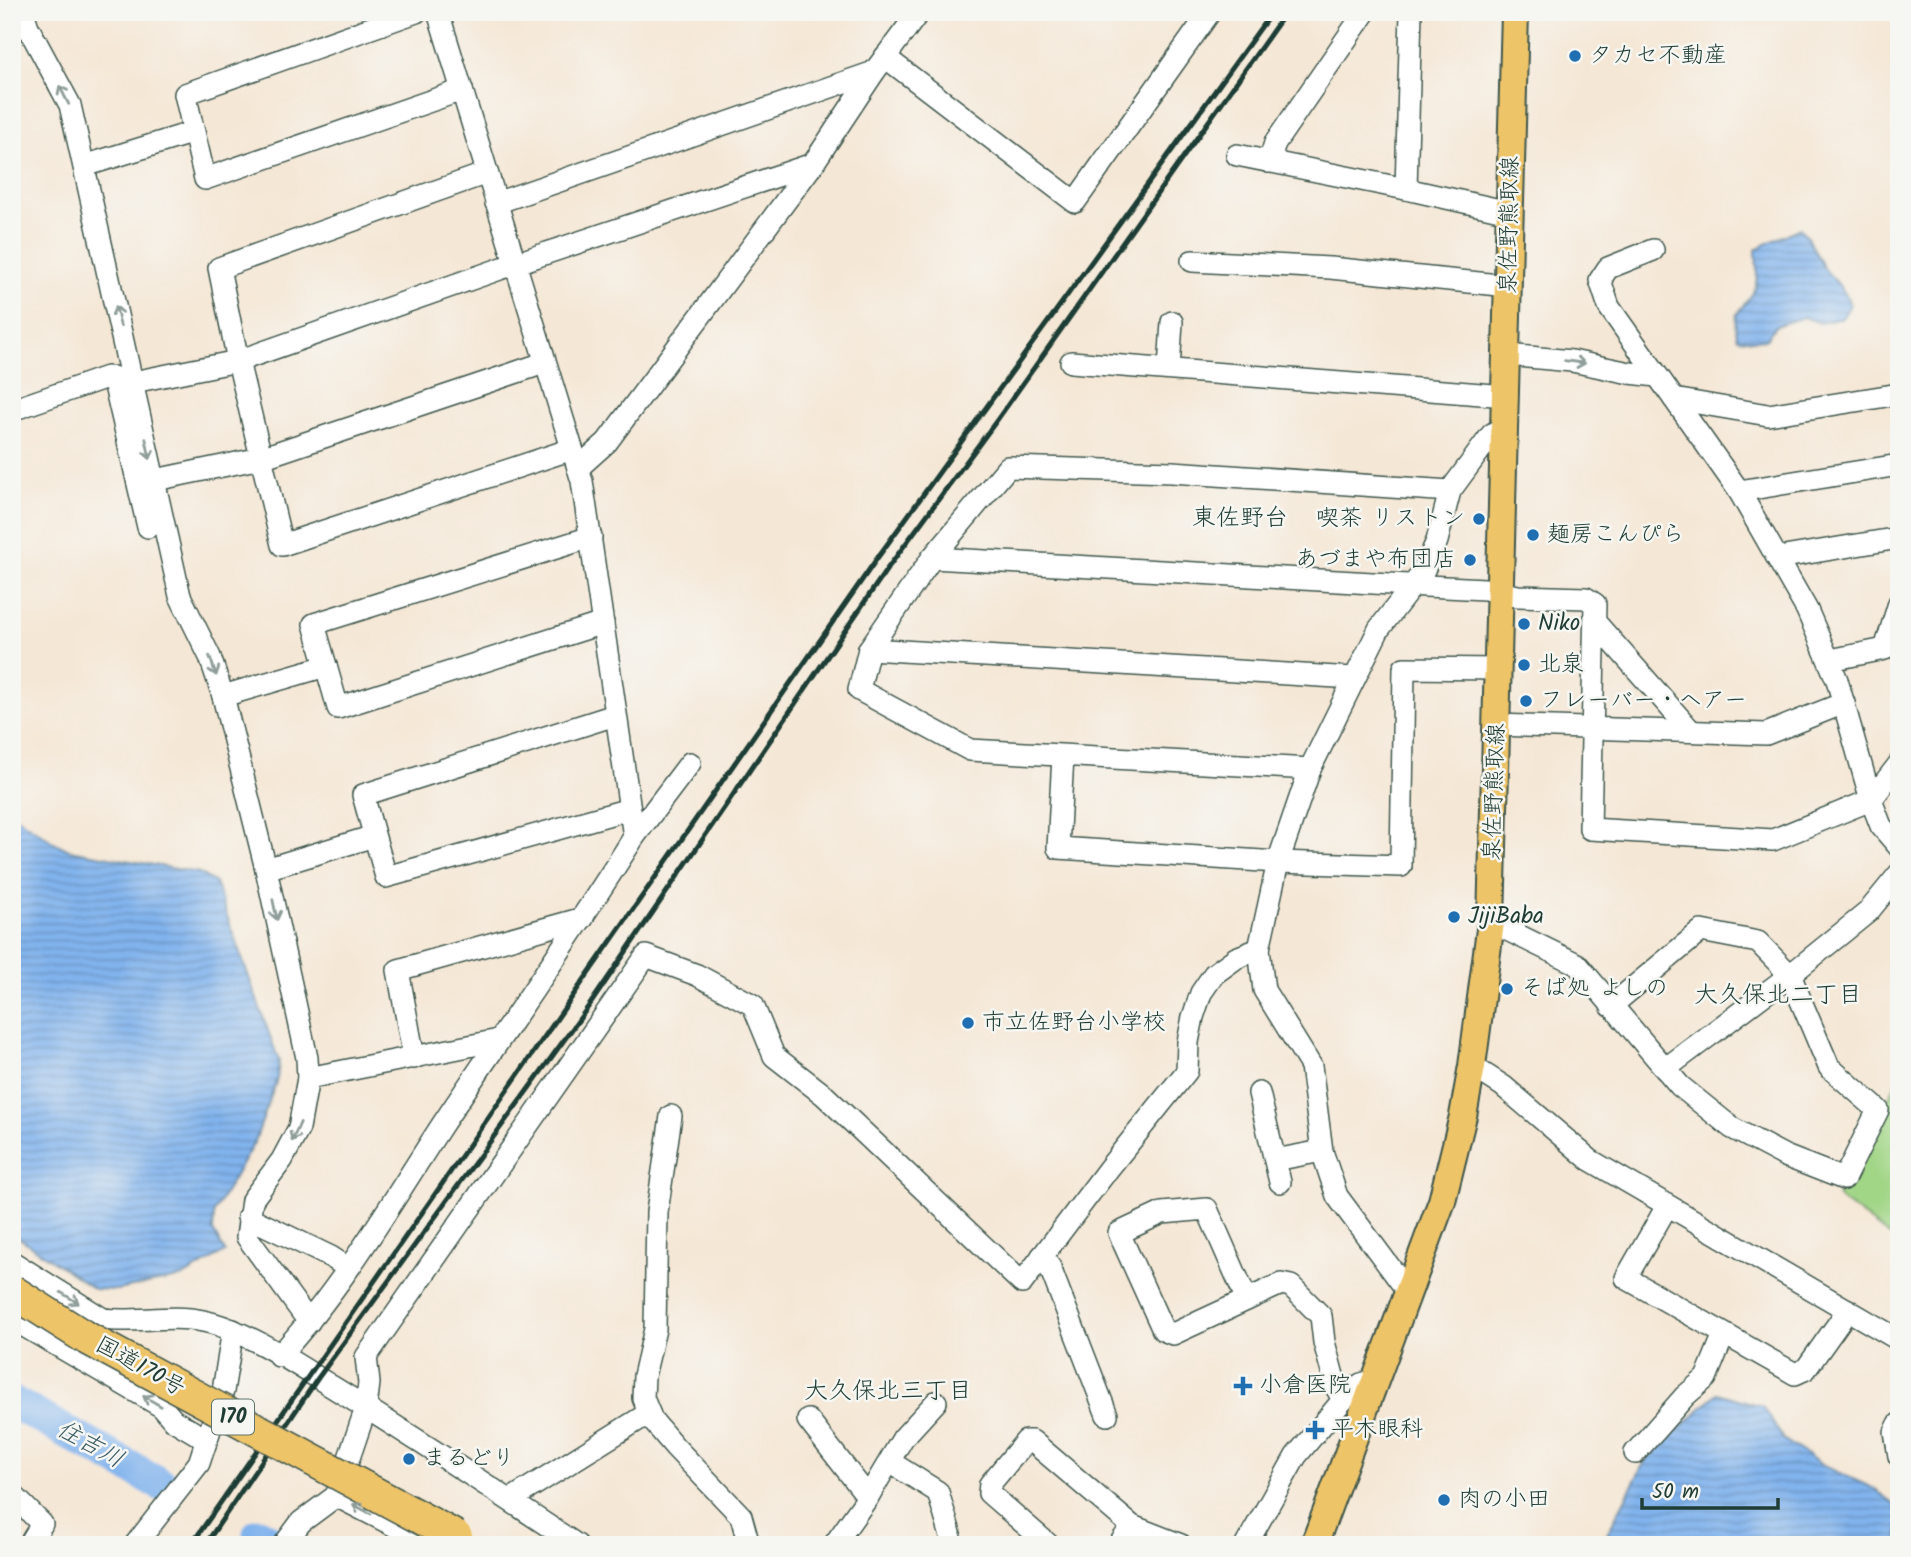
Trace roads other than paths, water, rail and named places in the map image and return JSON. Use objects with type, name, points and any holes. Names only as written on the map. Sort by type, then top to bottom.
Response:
[{"type":"highway","name":"国道170号","points":[[12,1292],[83,1336],[444,1541]]},
{"type":"main road","name":"泉佐野熊取線","points":[[1314,1545],[1442,1201],[1472,1066],[1491,922],[1516,12]]},
{"type":"street","points":[[23,12],[28,27],[70,105],[84,166],[148,527]]},
{"type":"street","points":[[416,12],[185,94],[205,179],[462,90]]},
{"type":"street","points":[[438,12],[585,496],[634,837]]},
{"type":"street","points":[[487,173],[219,268],[282,545],[575,458],[607,442],[813,164],[919,12]]},
{"type":"street","points":[[880,65],[1075,202],[1210,12]]},
{"type":"street","points":[[1269,162],[1275,143],[1365,12]]},
{"type":"street","points":[[1406,189],[1411,12]]},
{"type":"street","points":[[496,203],[880,65]]},
{"type":"street","points":[[84,166],[194,132]]},
{"type":"street","points":[[1237,155],[1509,212]]},
{"type":"street","points":[[12,410],[107,377],[123,380],[238,361],[514,264],[813,164]]},
{"type":"street","points":[[1653,250],[1608,268],[1600,280],[1609,307],[1739,491],[1807,610],[1830,660],[1881,826],[1899,847]]},
{"type":"street","points":[[1192,261],[1330,268],[1509,286]]},
{"type":"street","points":[[1169,369],[1172,322]]},
{"type":"street","points":[[1507,355],[1597,364],[1630,373],[1657,376]]},
{"type":"street","points":[[1071,362],[1507,396]]},
{"type":"street","points":[[155,481],[261,458],[544,363]]},
{"type":"street","points":[[123,380],[155,481],[180,596],[210,657],[223,696],[266,869],[307,1058],[308,1079],[299,1128],[282,1160],[252,1200],[247,1237],[309,1322]]},
{"type":"street","points":[[1674,398],[1768,415],[1899,394]]},
{"type":"street","points":[[1409,1293],[1337,1196],[1322,1151],[1311,1066],[1264,990],[1259,949],[1278,862],[1310,769],[1379,629],[1423,572],[1437,541],[1450,491],[1492,434],[1506,425]]},
{"type":"street","points":[[1739,491],[1899,465]]},
{"type":"street","points":[[1310,769],[970,750],[859,690],[869,649],[882,628],[932,558],[1009,467],[1172,472],[1450,491]]},
{"type":"street","points":[[591,537],[314,624],[338,708],[603,623]]},
{"type":"street","points":[[1778,558],[1899,538]]},
{"type":"street","points":[[932,558],[1485,589],[1518,596],[1586,598],[1595,604],[1590,829],[1773,840],[1871,800],[1899,764]]},
{"type":"street","points":[[1830,660],[1885,649],[1899,603]]},
{"type":"street","points":[[1595,622],[1691,731]]},
{"type":"street","points":[[869,649],[1353,678]]},
{"type":"street","points":[[223,696],[326,666]]},
{"type":"street","points":[[1063,756],[1058,848],[1278,862],[1401,866],[1404,667],[1499,669]]},
{"type":"street","points":[[1497,725],[1766,734],[1844,703]]},
{"type":"street","points":[[615,715],[363,795],[386,877],[629,809]]},
{"type":"street","points":[[279,1356],[309,1322],[348,1268],[583,918],[634,837],[690,763]]},
{"type":"street","points":[[266,869],[374,836]]},
{"type":"street","points":[[1665,1069],[1790,975],[1868,912],[1899,874]]},
{"type":"street","points":[[414,1058],[398,970],[583,918]]},
{"type":"street","points":[[1491,922],[1577,964],[1611,1006],[1680,1086],[1732,1128],[1785,1156],[1844,1179],[1878,1110],[1829,1067],[1790,975],[1758,942],[1701,931],[1611,1006]]},
{"type":"street","points":[[287,1539],[301,1522],[336,1496],[366,1408],[369,1383],[366,1357],[646,956],[697,975],[753,1005],[774,1056],[824,1095],[1022,1283],[1109,1168],[1187,1072],[1192,1017],[1201,993],[1214,974],[1236,958],[1259,949]]},
{"type":"street","points":[[308,1079],[499,1040]]},
{"type":"street","points":[[1472,1066],[1503,1086],[1590,1160],[1899,1340]]},
{"type":"street","points":[[1259,1093],[1280,1182]]},
{"type":"street","points":[[671,1116],[657,1212],[655,1329],[644,1376],[643,1398],[649,1413],[675,1447],[741,1516],[749,1545]]},
{"type":"street","points":[[1275,1160],[1322,1151]]},
{"type":"street","points":[[1667,1206],[1626,1278],[1795,1374],[1805,1369],[1848,1310]]},
{"type":"street","points":[[1247,1300],[1207,1209],[1162,1213],[1119,1233],[1163,1330],[1172,1334],[1247,1300],[1281,1284],[1291,1286],[1316,1308],[1321,1316],[1324,1342],[1336,1387],[1343,1400]]},
{"type":"street","points":[[248,1217],[348,1268]]},
{"type":"street","points":[[1042,1256],[1049,1265],[1107,1415]]},
{"type":"street","points":[[12,1262],[103,1319],[117,1321],[171,1317],[204,1321],[233,1330],[366,1408],[577,1545]]},
{"type":"street","points":[[12,1320],[162,1407],[173,1420],[207,1440]]},
{"type":"street","points":[[135,1545],[199,1463],[223,1391],[233,1330]]},
{"type":"street","points":[[1635,1453],[1685,1396],[1706,1378],[1724,1334]]},
{"type":"street","points":[[1246,1545],[1296,1456],[1343,1400],[1361,1384],[1376,1380]]},
{"type":"street","points":[[834,1545],[868,1497],[904,1438],[936,1402]]},
{"type":"street","points":[[510,1500],[649,1413]]},
{"type":"street","points":[[808,1420],[868,1497]]},
{"type":"street","points":[[1899,1424],[1895,1432],[1899,1456]]},
{"type":"street","points":[[1049,1545],[989,1493],[989,1484],[1026,1441],[1032,1441],[1132,1526],[1181,1545]]},
{"type":"street","points":[[890,1462],[938,1492],[950,1533]]},
{"type":"street","points":[[12,1494],[42,1524],[29,1545]]},
{"type":"street","points":[[336,1496],[444,1541]]},
{"type":"street","points":[[1119,1545],[1132,1526]]},
{"type":"water","points":[[1800,228],[1850,305],[1842,318],[1820,323],[1804,317],[1775,326],[1766,339],[1738,338],[1737,314],[1756,284],[1756,249]]},
{"type":"water","points":[[12,814],[69,850],[199,873],[215,883],[279,1061],[277,1079],[255,1141],[214,1212],[213,1231],[225,1252],[183,1277],[117,1290],[94,1289],[12,1233]]},
{"type":"water","points":[[1717,1393],[1763,1406],[1783,1439],[1824,1466],[1873,1488],[1899,1508],[1899,1545],[1601,1545],[1644,1463]]},
{"type":"waterway","name":"住吉川","points":[[12,1402],[168,1488]]},
{"type":"waterway","name":"住吉川","points":[[259,1534],[278,1545]]},
{"type":"railway","points":[[191,1545],[878,557],[1272,12]]},
{"type":"railway","points":[[205,1545],[318,1378],[591,1003],[887,569],[997,420],[1286,12]]},
{"type":"place","name":"タカセ不動産","points":[[1575,56]]},
{"type":"place","name":"喫茶 リストン","points":[[1479,519]]},
{"type":"place","name":"麺房こんぴら","points":[[1533,535]]},
{"type":"place","name":"あづまや布団店","points":[[1470,560]]},
{"type":"place","name":"Niko","points":[[1524,624]]},
{"type":"place","name":"北泉","points":[[1524,665]]},
{"type":"place","name":"フレーバー・ヘアー","points":[[1526,701]]},
{"type":"place","name":"JijiBaba","points":[[1454,917]]},
{"type":"place","name":"そば処 よしの","points":[[1507,989]]},
{"type":"place","name":"市立佐野台小学校","points":[[968,1023]]},
{"type":"place","name":"小倉医院","points":[[1243,1386]]},
{"type":"place","name":"平木眼科","points":[[1315,1430]]},
{"type":"place","name":"まるどり","points":[[409,1459]]},
{"type":"place","name":"肉の小田","points":[[1444,1500]]},
{"type":"district","name":"東佐野台","points":[[1240,518]]},
{"type":"district","name":"大久保北二丁目","points":[[1778,995]]},
{"type":"district","name":"大久保北三丁目","points":[[888,1391]]}]
